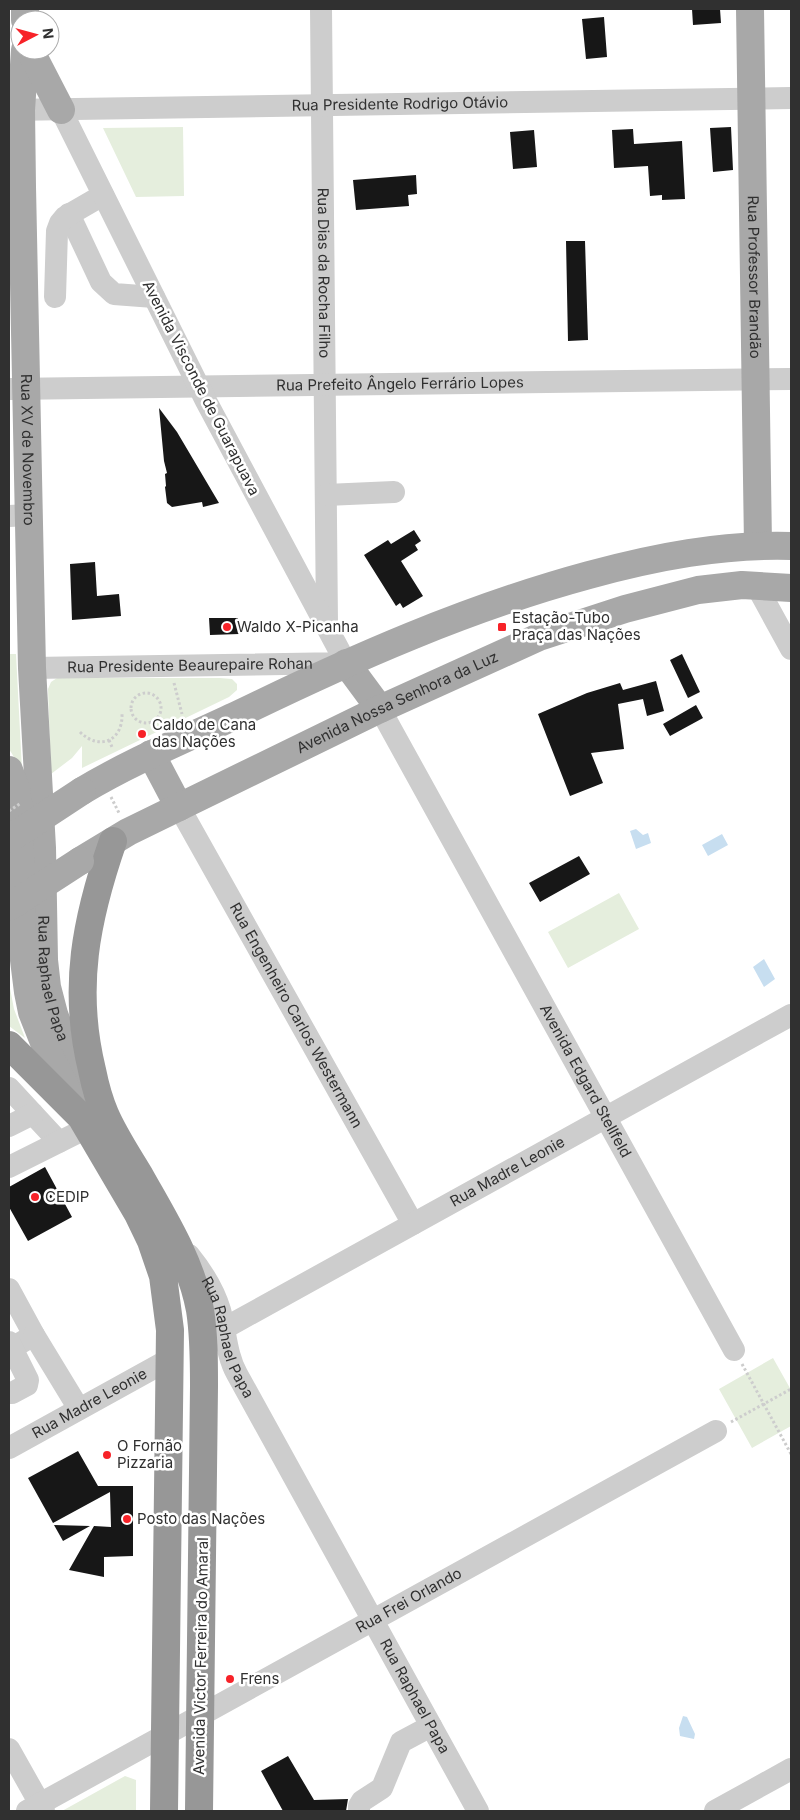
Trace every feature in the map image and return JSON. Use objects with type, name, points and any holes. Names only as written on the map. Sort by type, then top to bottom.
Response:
[{"type":"highway","points":[[91,1120],[88,1056],[83,1020],[84,949],[100,879],[116,828]]},
{"type":"highway","points":[[9,1045],[91,1120]]},
{"type":"highway","name":"Rua Raphael Papa","points":[[91,1120],[174,1236]]},
{"type":"highway","name":"Rua Raphael Papa","points":[[91,1120],[159,1260],[166,1289],[170,1359]]},
{"type":"highway","name":"Avenida Victor Ferreira do Amaral","points":[[174,1236],[200,1308],[203,1335],[199,1811]]},
{"type":"highway","points":[[164,1811],[170,1359]]},
{"type":"main road","name":"Rua Professor Brandão","points":[[750,9],[758,545]]},
{"type":"main road","name":"Rua XV de Novembro","points":[[23,60],[15,110],[15,188],[19,515],[32,668],[31,856]]},
{"type":"main road","points":[[35,60],[61,110]]},
{"type":"main road","points":[[9,839],[82,791],[151,754],[346,663],[476,610],[565,582],[647,560],[758,545],[791,546]]},
{"type":"main road","points":[[758,545],[791,573]]},
{"type":"main road","name":"Avenida Nossa Senhora da Luz","points":[[9,907],[80,861],[116,828],[179,807],[380,709],[547,634],[625,608],[698,590],[723,586],[756,585],[791,588]]},
{"type":"main road","points":[[346,663],[380,709]]},
{"type":"main road","points":[[151,754],[179,807]]},
{"type":"main road","points":[[9,770],[16,789],[31,856]]},
{"type":"main road","name":"Rua Raphael Papa","points":[[31,856],[24,969],[32,1012],[49,1056],[91,1120]]},
{"type":"street","name":"Rua Dias da Rocha Filho","points":[[321,9],[327,627]]},
{"type":"street","name":"Rua Presidente Rodrigo Otávio","points":[[15,110],[791,98]]},
{"type":"street","name":"Avenida Visconde de Guarapuava","points":[[61,110],[199,387],[346,663]]},
{"type":"street","points":[[55,296],[57,231],[60,223],[69,214],[104,196]]},
{"type":"street","points":[[69,214],[101,282],[114,294],[154,297]]},
{"type":"street","name":"Rua Prefeito Ângelo Ferrário Lopes","points":[[18,389],[791,379]]},
{"type":"street","points":[[326,495],[394,492]]},
{"type":"street","points":[[756,585],[791,649]]},
{"type":"street","name":"Rua Presidente Beaurepaire Rohan","points":[[32,668],[346,663]]},
{"type":"street","name":"Avenida Edgard Stellfeld","points":[[380,709],[734,1350]]},
{"type":"street","name":"Rua Engenheiro Carlos Westermann","points":[[179,807],[413,1224]]},
{"type":"street","name":"Rua Madre Leonie","points":[[223,1329],[791,1015]]},
{"type":"street","points":[[9,1088],[59,1142]]},
{"type":"street","points":[[9,1126],[33,1114]]},
{"type":"street","points":[[9,1167],[59,1142],[91,1120]]},
{"type":"street","name":"Rua Raphael Papa","points":[[174,1236],[207,1280],[220,1310],[230,1361],[234,1370],[478,1811]]},
{"type":"street","points":[[9,1289],[34,1335],[79,1409]]},
{"type":"street","points":[[9,1393],[27,1385],[28,1380],[10,1345],[34,1335]]},
{"type":"street","name":"Rua Madre Leonie","points":[[9,1448],[170,1359]]},
{"type":"street","points":[[204,1386],[206,1376],[214,1371],[234,1370]]},
{"type":"street","name":"Rua Frei Orlando","points":[[37,1809],[165,1735],[716,1431]]},
{"type":"street","points":[[359,1811],[362,1801],[382,1788],[401,1742],[431,1726]]},
{"type":"street","points":[[9,1749],[37,1809]]},
{"type":"street","points":[[715,1811],[791,1769]]},
{"type":"path","points":[[174,682],[182,714]]},
{"type":"path","points":[[149,693],[154,695],[160,703],[160,713],[154,721],[149,723],[140,722],[133,716],[132,706],[140,695],[149,693]]},
{"type":"path","points":[[80,732],[86,738],[93,741],[109,740],[120,730],[123,722],[122,714]]},
{"type":"path","points":[[154,721],[157,726]]},
{"type":"path","points":[[109,740],[112,748]]},
{"type":"path","points":[[110,795],[116,828]]},
{"type":"path","points":[[734,1350],[791,1454]]},
{"type":"path","points":[[716,1431],[791,1389]]},
{"type":"green space","points":[[183,127],[184,196],[136,197],[103,128]]},
{"type":"green space","points":[[9,654],[16,654],[22,770],[9,749]]},
{"type":"green space","points":[[57,678],[220,678],[232,679],[237,684],[237,690],[229,697],[82,768],[82,746],[72,758],[51,774],[48,689],[51,682]]},
{"type":"green space","points":[[619,893],[639,929],[568,968],[548,932]]},
{"type":"green space","points":[[9,983],[14,1009],[25,1038],[9,1026]]},
{"type":"green space","points":[[773,1358],[791,1390],[791,1426],[752,1448],[719,1389]]},
{"type":"green space","points":[[125,1776],[136,1780],[136,1811],[62,1811]]},
{"type":"water","points":[[636,829],[643,835],[648,833],[651,843],[636,849],[630,831]]},
{"type":"water","points":[[722,834],[728,845],[708,856],[702,845]]},
{"type":"water","points":[[764,959],[775,979],[764,987],[753,967]]},
{"type":"water","points":[[683,1716],[687,1717],[695,1734],[694,1739],[680,1736],[679,1728]]},
{"type":"building","points":[[692,9],[720,9],[721,23],[693,25]]},
{"type":"building","points":[[604,17],[607,57],[586,59],[582,19]]},
{"type":"building","points":[[731,127],[733,170],[713,172],[710,128]]},
{"type":"building","points":[[633,129],[634,144],[682,141],[685,199],[662,200],[662,195],[650,196],[648,166],[614,168],[612,130]]},
{"type":"building","points":[[534,130],[537,167],[513,169],[510,132]]},
{"type":"building","points":[[416,175],[417,194],[408,195],[409,206],[356,210],[353,180]]},
{"type":"building","points":[[566,241],[585,241],[588,340],[568,341]]},
{"type":"building","points":[[159,408],[177,432],[219,503],[203,507],[202,502],[172,507],[167,503],[165,474],[167,473],[164,461]]},
{"type":"building","points":[[414,530],[421,541],[415,545],[418,550],[401,561],[423,596],[403,608],[400,603],[396,606],[364,555],[388,540],[391,544]]},
{"type":"building","points":[[95,562],[97,596],[119,594],[121,616],[72,620],[70,564]]},
{"type":"building","points":[[209,618],[238,618],[239,634],[210,635]]},
{"type":"building","points":[[682,654],[700,692],[688,698],[670,660]]},
{"type":"building","points":[[656,681],[664,711],[647,716],[643,699],[618,704],[624,749],[591,753],[603,783],[570,796],[538,714],[587,693],[620,683],[623,690]]},
{"type":"building","points":[[696,705],[703,718],[670,736],[663,724]]},
{"type":"building","points":[[579,856],[590,874],[540,902],[529,883]]},
{"type":"building","name":"CEDIP","points":[[45,1167],[72,1217],[28,1241],[9,1207],[9,1187]]},
{"type":"building","points":[[78,1451],[98,1486],[133,1486],[133,1556],[104,1557],[104,1577],[69,1570],[94,1526],[111,1527],[110,1492],[53,1523],[28,1478]]},
{"type":"building","points":[[54,1525],[90,1526],[63,1541]]},
{"type":"building","points":[[288,1756],[314,1800],[348,1799],[346,1811],[283,1811],[261,1771]]},
{"type":"place","name":"Waldo X-Picanha","points":[[227,627]]},
{"type":"place","name":"Estação-Tubo Praça das Nações","points":[[502,627]]},
{"type":"place","name":"Caldo de Cana das Nações","points":[[142,734]]},
{"type":"place","name":"CEDIP","points":[[35,1197]]},
{"type":"place","name":"O Fornão Pizzaria","points":[[107,1455]]},
{"type":"place","name":"Posto das Nações","points":[[127,1519]]},
{"type":"place","name":"Frens","points":[[230,1679]]}]
